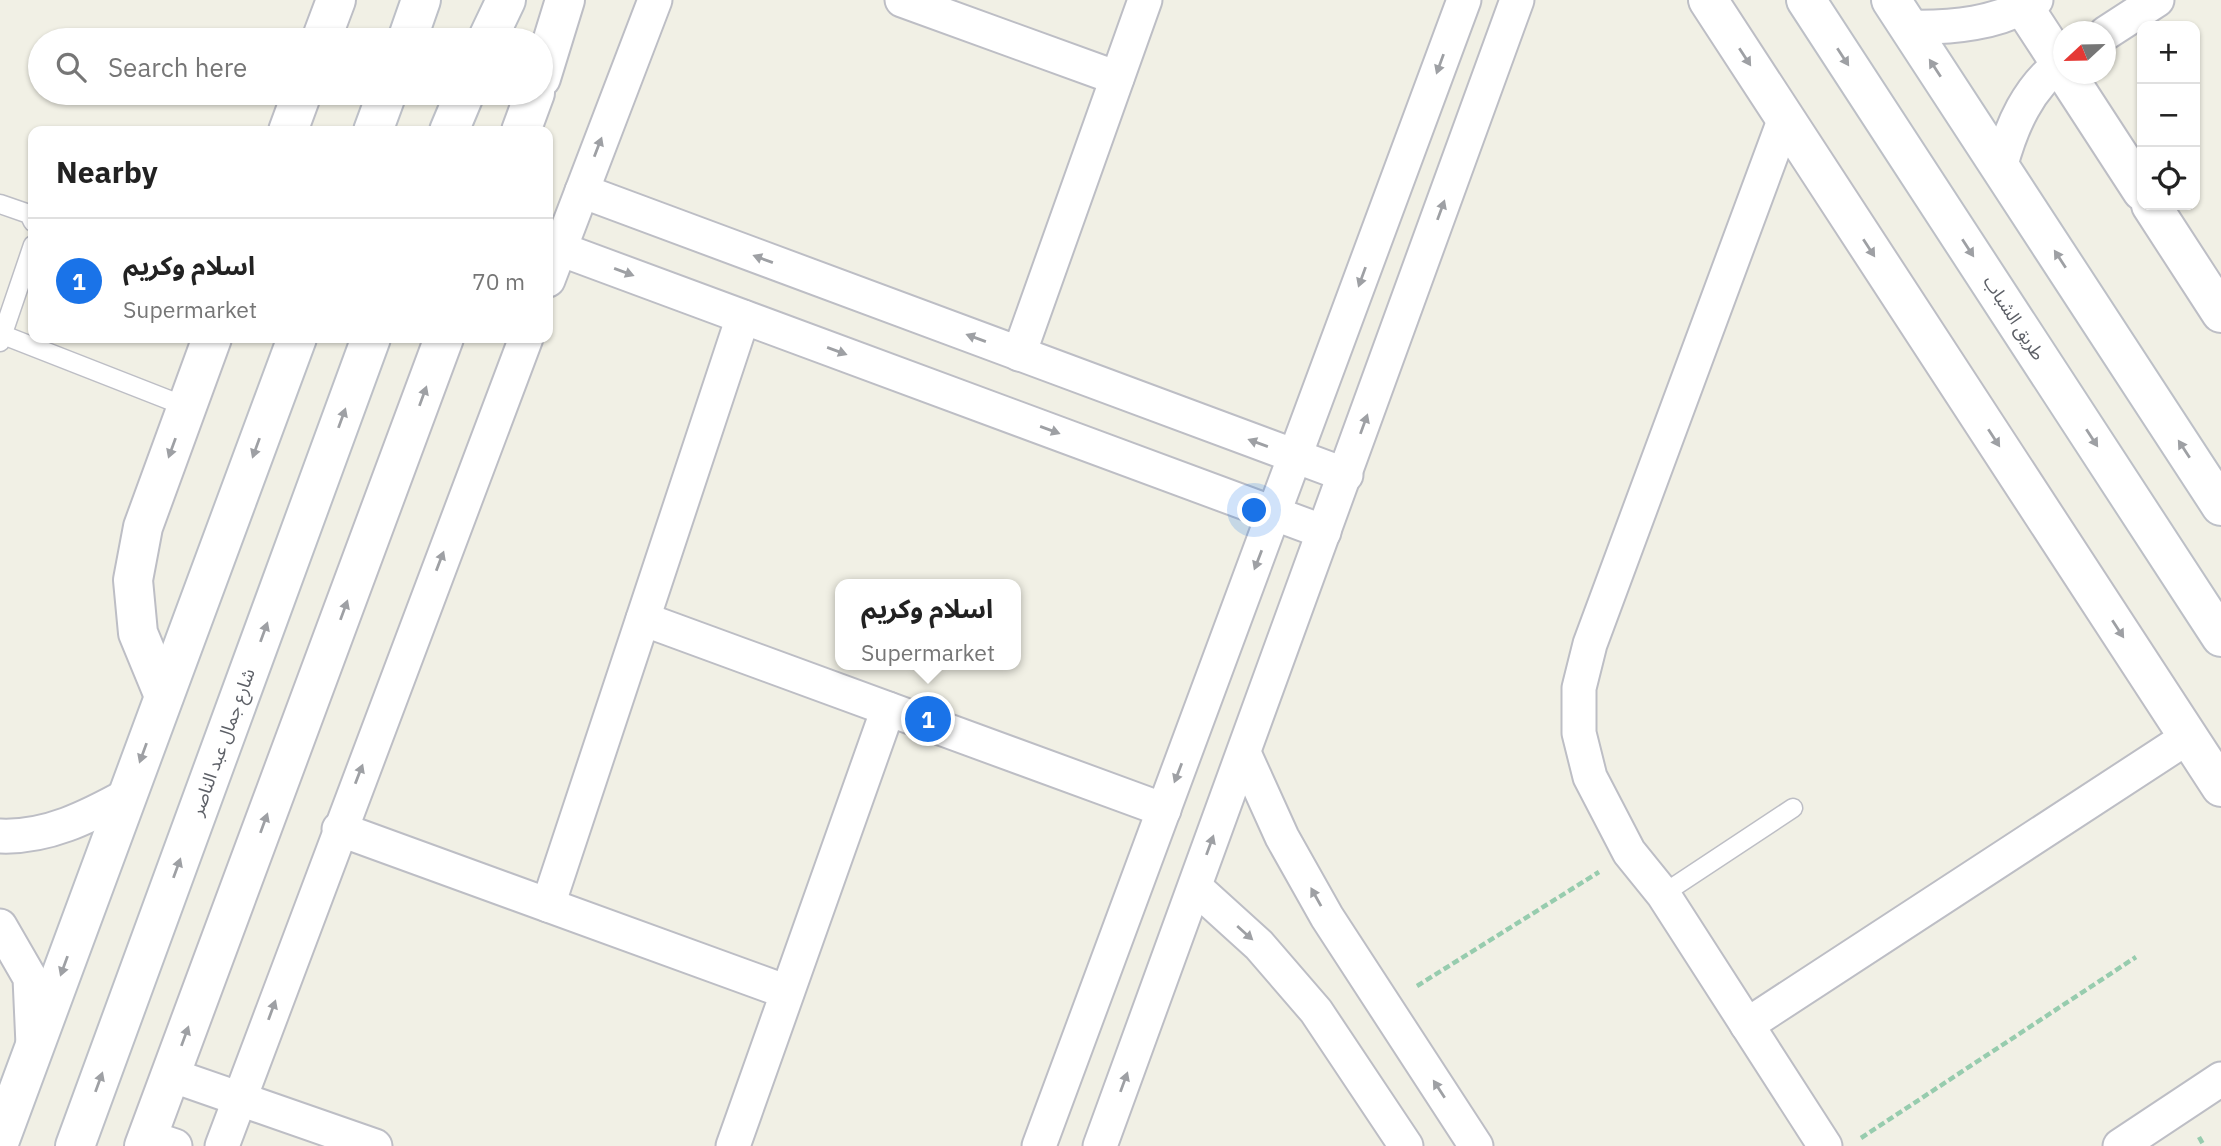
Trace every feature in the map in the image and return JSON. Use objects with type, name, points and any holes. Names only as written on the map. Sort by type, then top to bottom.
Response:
[{"type":"main road","points":[[326,28],[336,0]]},
{"type":"main road","points":[[411,28],[421,0]]},
{"type":"main road","points":[[493,28],[506,0]]},
{"type":"main road","points":[[553,39],[565,0]]},
{"type":"main road","points":[[1708,0],[2221,787]]},
{"type":"main road","name":"طريق الشباب","points":[[1806,0],[2221,637]]},
{"type":"main road","points":[[2026,3],[2053,50]]},
{"type":"main road","points":[[1900,13],[2221,506]]},
{"type":"main road","points":[[2074,84],[2137,183]]},
{"type":"main road","points":[[290,126],[298,105]]},
{"type":"main road","points":[[375,126],[383,105]]},
{"type":"main road","points":[[451,126],[460,105]]},
{"type":"main road","points":[[523,126],[531,105]]},
{"type":"main road","points":[[2154,210],[2220,308]]},
{"type":"main road","points":[[164,696],[138,634],[133,580],[143,527],[210,343]]},
{"type":"main road","points":[[3,1124],[295,343]]},
{"type":"main road","name":"شارع جمال عبد الناصر","points":[[75,1146],[370,343]]},
{"type":"main road","points":[[156,1143],[171,1075],[442,343]]},
{"type":"street","points":[[553,266],[654,0]]},
{"type":"street","points":[[902,0],[1117,78]]},
{"type":"street","points":[[1019,354],[1145,0]]},
{"type":"street","points":[[1039,1146],[1464,0]]},
{"type":"street","points":[[1100,1146],[1517,0]]},
{"type":"street","points":[[2116,26],[2157,0]]},
{"type":"street","points":[[1900,13],[1967,25],[2026,3]]},
{"type":"street","points":[[2000,168],[2008,138],[2020,110],[2038,85],[2053,74]]},
{"type":"street","points":[[1785,118],[1590,644],[1579,688],[1579,733],[1590,778],[1629,852],[1662,894],[1825,1146]]},
{"type":"street","points":[[582,191],[1346,475]]},
{"type":"street","points":[[559,249],[1325,532]]},
{"type":"street","points":[[548,905],[743,317]]},
{"type":"street","points":[[222,1146],[338,829],[524,343]]},
{"type":"street","points":[[643,619],[1164,810]]},
{"type":"street","points":[[733,1146],[888,709]]},
{"type":"street","points":[[1747,1025],[2188,737]]},
{"type":"street","points":[[1244,753],[1282,837],[1327,917],[1476,1146]]},
{"type":"street","points":[[0,836],[20,837],[80,821],[128,795]]},
{"type":"street","points":[[338,829],[788,992]]},
{"type":"street","points":[[1195,887],[1259,945],[1316,1011],[1406,1146]]},
{"type":"street","points":[[0,926],[30,978],[33,1049]]},
{"type":"street","points":[[171,1075],[375,1146]]},
{"type":"street","points":[[2120,1146],[2221,1079]]},
{"type":"lane","points":[[0,204],[28,214]]},
{"type":"lane","points":[[28,260],[1,339],[187,407]]},
{"type":"lane","points":[[1662,894],[1793,808]]},
{"type":"path","points":[[1385,1006],[1629,852]]},
{"type":"path","points":[[1860,1138],[2136,957]]},
{"type":"place","name":"اسلام وكريم","points":[[928,719]]}]
